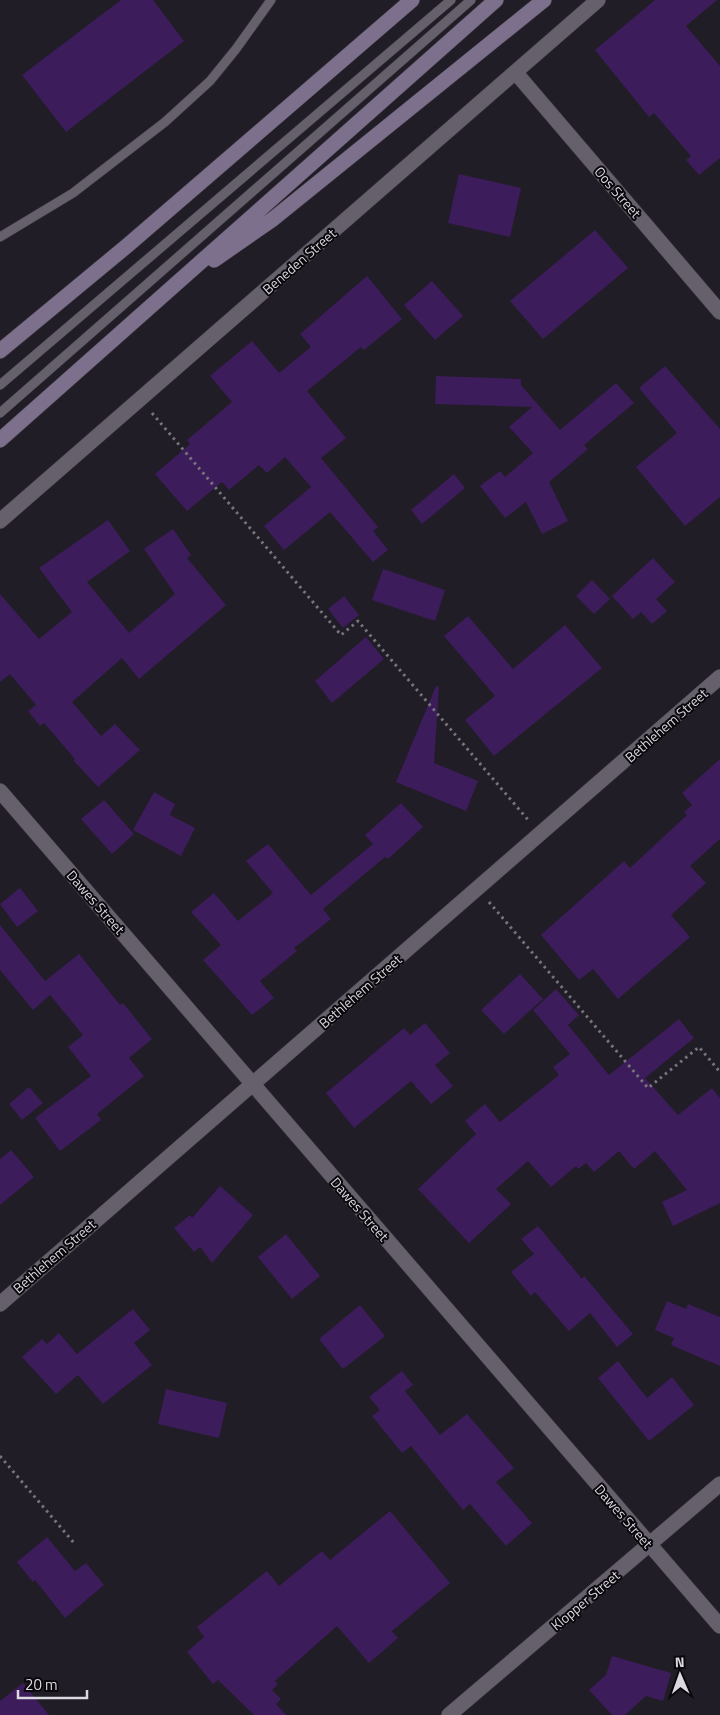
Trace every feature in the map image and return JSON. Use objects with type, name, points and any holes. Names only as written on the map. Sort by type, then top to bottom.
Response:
[{"type":"main road","points":[[0,351],[128,245],[412,0]]},
{"type":"main road","points":[[0,440],[496,0]]},
{"type":"main road","points":[[159,297],[273,219],[544,0]]},
{"type":"street","name":"Beneden Street","points":[[0,521],[598,0]]},
{"type":"street","name":"Oos Street","points":[[516,73],[720,312]]},
{"type":"street","name":"Bethlehem Street","points":[[0,1304],[720,678]]},
{"type":"street","name":"Dawes Street","points":[[0,791],[649,1546],[720,1626]]},
{"type":"street","name":"Klopper Street","points":[[449,1715],[720,1484]]},
{"type":"lane","points":[[0,237],[73,193],[164,122],[210,81],[236,49],[271,0]]},
{"type":"lane","points":[[0,385],[451,0]]},
{"type":"lane","points":[[0,413],[471,0]]},
{"type":"path","points":[[140,400],[341,635],[358,621],[541,834]]},
{"type":"path","points":[[478,888],[648,1088],[699,1046],[720,1072]]},
{"type":"path","points":[[0,1456],[74,1543]]},
{"type":"building","points":[[121,0],[153,0],[184,41],[66,132],[22,75]]},
{"type":"building","points":[[655,0],[717,0],[686,26],[720,66],[720,158],[699,175],[686,160],[691,156],[654,113],[649,117],[595,50]]},
{"type":"building","points":[[459,174],[521,188],[510,237],[448,223]]},
{"type":"building","points":[[595,230],[628,268],[543,339],[510,301]]},
{"type":"building","points":[[367,276],[402,319],[364,350],[361,347],[307,391],[346,438],[321,458],[378,527],[373,531],[388,550],[373,562],[330,512],[284,550],[264,526],[311,487],[285,457],[267,473],[259,465],[229,490],[222,482],[187,511],[155,474],[190,444],[187,440],[232,402],[210,376],[252,341],[279,373],[311,347],[300,334]]},
{"type":"building","points":[[432,281],[463,316],[435,340],[404,305]]},
{"type":"building","points":[[665,366],[720,429],[720,497],[685,526],[636,467],[677,433],[639,388]]},
{"type":"building","points":[[436,376],[521,379],[521,385],[560,430],[616,383],[634,403],[584,445],[588,449],[549,482],[568,521],[542,534],[526,502],[505,518],[480,486],[500,471],[505,477],[533,453],[509,427],[532,407],[435,404]]},
{"type":"building","points":[[454,474],[465,488],[422,524],[411,510]]},
{"type":"building","points":[[108,520],[130,551],[87,582],[129,633],[175,594],[144,549],[173,529],[191,555],[187,558],[226,605],[139,679],[122,658],[72,702],[101,736],[115,724],[140,750],[98,787],[73,760],[75,759],[44,723],[40,726],[28,711],[36,705],[10,674],[0,682],[0,594],[39,639],[72,612],[39,568]]},
{"type":"building","points":[[653,558],[675,582],[656,599],[667,611],[652,624],[641,612],[633,619],[612,596]]},
{"type":"building","points":[[383,569],[445,590],[435,621],[372,600]]},
{"type":"building","points":[[592,580],[610,599],[594,614],[576,596]]},
{"type":"building","points":[[344,596],[359,615],[343,628],[328,609]]},
{"type":"building","points":[[468,616],[513,669],[565,625],[602,668],[494,756],[465,720],[495,696],[444,636]]},
{"type":"building","points":[[366,637],[384,659],[332,703],[315,681]]},
{"type":"building","points":[[436,686],[439,687],[434,763],[478,781],[466,811],[396,782]]},
{"type":"building","points":[[720,759],[720,839],[690,866],[706,883],[671,915],[690,937],[618,999],[593,969],[579,980],[541,935],[624,861],[630,868],[687,815],[684,812],[692,805],[682,793]]},
{"type":"building","points":[[154,792],[175,804],[170,815],[195,828],[181,856],[133,830]]},
{"type":"building","points":[[104,800],[134,834],[112,854],[81,819]]},
{"type":"building","points":[[401,803],[423,827],[388,859],[385,857],[323,909],[331,919],[294,948],[297,951],[260,981],[274,998],[252,1015],[203,960],[221,945],[191,912],[214,893],[238,921],[273,893],[246,861],[268,844],[311,895],[373,844],[365,835]]},
{"type":"building","points":[[20,888],[38,911],[17,927],[0,904]]},
{"type":"building","points":[[0,925],[45,981],[79,954],[120,1005],[123,1003],[152,1039],[129,1058],[144,1076],[97,1114],[101,1120],[60,1151],[35,1118],[91,1076],[68,1047],[83,1035],[50,995],[33,1010],[0,970]]},
{"type":"building","points":[[520,974],[543,999],[504,1034],[481,1010]]},
{"type":"building","points":[[556,989],[579,1015],[568,1025],[609,1075],[679,1019],[694,1038],[645,1078],[678,1115],[712,1088],[720,1098],[720,1203],[673,1226],[662,1202],[687,1190],[655,1151],[634,1169],[619,1151],[594,1172],[586,1163],[578,1169],[576,1166],[551,1187],[528,1161],[496,1189],[511,1204],[469,1243],[418,1189],[476,1134],[465,1121],[485,1104],[500,1122],[559,1075],[553,1067],[570,1054],[533,1010]]},
{"type":"building","points":[[425,1023],[450,1053],[435,1065],[453,1086],[431,1104],[411,1081],[354,1128],[326,1093],[404,1028],[410,1035]]},
{"type":"building","points":[[29,1087],[43,1103],[22,1120],[9,1104]]},
{"type":"building","points":[[11,1150],[34,1177],[0,1205],[0,1159]]},
{"type":"building","points":[[220,1186],[253,1215],[212,1263],[200,1247],[194,1252],[174,1228],[190,1215],[192,1218]]},
{"type":"building","points":[[538,1226],[582,1279],[584,1276],[633,1334],[617,1347],[590,1313],[569,1331],[535,1292],[531,1296],[511,1272],[534,1254],[521,1239]]},
{"type":"building","points":[[286,1234],[320,1276],[292,1299],[258,1257]]},
{"type":"building","points":[[667,1301],[686,1309],[688,1304],[720,1317],[720,1366],[671,1345],[674,1338],[655,1330]]},
{"type":"building","points":[[360,1305],[385,1336],[343,1369],[319,1339]]},
{"type":"building","points":[[133,1309],[150,1330],[134,1343],[152,1365],[103,1404],[78,1375],[56,1394],[22,1357],[42,1339],[47,1344],[59,1333],[77,1354]]},
{"type":"building","points":[[618,1361],[647,1398],[672,1377],[694,1405],[649,1441],[598,1378]]},
{"type":"building","points":[[402,1371],[413,1385],[405,1391],[440,1435],[467,1414],[514,1468],[496,1482],[532,1523],[506,1546],[470,1504],[463,1510],[411,1446],[402,1453],[372,1416],[380,1410],[369,1397]]},
{"type":"building","points":[[166,1389],[227,1403],[219,1438],[158,1424]]},
{"type":"building","points":[[390,1511],[450,1583],[392,1631],[398,1638],[369,1663],[337,1626],[275,1681],[278,1684],[272,1690],[281,1699],[276,1704],[286,1715],[254,1715],[218,1680],[213,1684],[187,1652],[204,1637],[197,1627],[267,1571],[279,1586],[322,1551],[330,1560]]},
{"type":"building","points":[[47,1537],[75,1571],[86,1563],[104,1585],[65,1618],[35,1580],[33,1582],[17,1562]]},
{"type":"building","points":[[612,1656],[671,1673],[663,1701],[646,1696],[625,1715],[612,1715],[589,1690],[606,1675]]},
{"type":"building","points":[[23,1683],[49,1715],[0,1715],[0,1701]]}]
